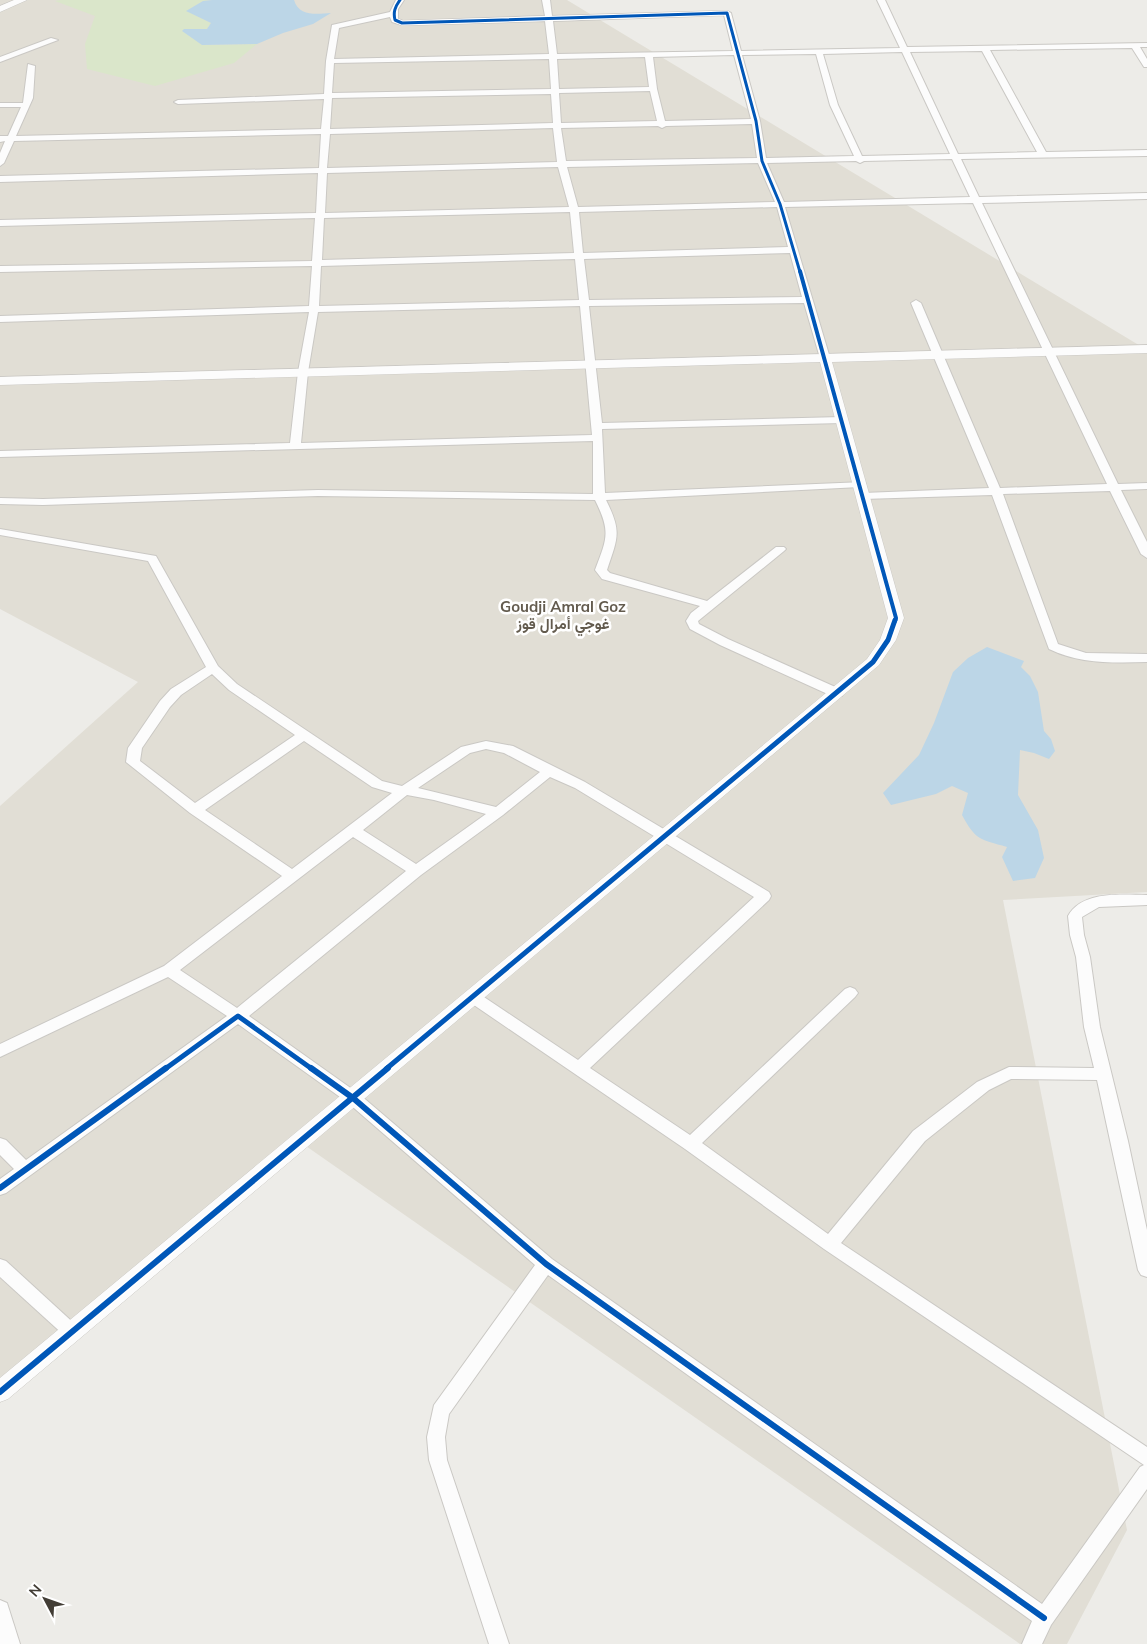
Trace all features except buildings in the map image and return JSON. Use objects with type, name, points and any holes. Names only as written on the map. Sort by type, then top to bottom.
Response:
[{"type":"street","points":[[0,8],[14,0]]},
{"type":"street","points":[[0,8],[22,0]]},
{"type":"street","points":[[0,1392],[873,662],[888,640],[896,618],[794,250],[780,204],[762,161],[756,121],[726,13],[402,23],[395,20],[393,14],[400,0]]},
{"type":"street","points":[[546,0],[550,18],[557,127],[562,164],[574,209],[591,365],[598,438],[599,497],[611,521],[612,530],[612,539],[601,570],[606,576],[708,605]]},
{"type":"street","points":[[881,0],[1048,352],[1147,554]]},
{"type":"street","points":[[295,447],[303,372],[314,309],[322,215],[324,133],[335,27],[393,14]]},
{"type":"street","points":[[0,60],[54,40]]},
{"type":"street","points":[[1135,46],[1147,65]]},
{"type":"street","points":[[330,61],[1147,46]]},
{"type":"street","points":[[985,48],[1042,155]]},
{"type":"street","points":[[818,52],[834,105],[860,160]]},
{"type":"street","points":[[649,54],[653,89],[662,125]]},
{"type":"street","points":[[0,163],[29,98],[31,66]]},
{"type":"street","points":[[178,102],[327,96],[653,89]]},
{"type":"street","points":[[0,105],[26,105]]},
{"type":"street","points":[[0,140],[662,125],[756,121]]},
{"type":"street","points":[[0,179],[562,164],[860,160],[1147,153]]},
{"type":"street","points":[[0,222],[1147,196]]},
{"type":"street","points":[[0,269],[318,263],[794,250]]},
{"type":"street","points":[[0,319],[314,309],[807,300]]},
{"type":"street","points":[[916,302],[996,491],[1053,646],[1066,652],[1093,657],[1116,659],[1147,658]]},
{"type":"street","points":[[0,381],[938,354],[1147,350]]},
{"type":"street","points":[[596,426],[842,420]]},
{"type":"street","points":[[0,454],[598,438]]},
{"type":"street","points":[[0,501],[53,502],[318,493],[599,497],[861,490],[996,491],[1147,486]]},
{"type":"street","points":[[0,532],[152,558],[213,668],[233,687],[377,784],[404,791],[434,795],[498,812]]},
{"type":"street","points":[[780,549],[708,605],[692,621],[694,626],[724,642],[837,693]]},
{"type":"street","points":[[213,668],[176,692],[135,748],[132,756],[133,762],[195,810],[292,876]]},
{"type":"street","points":[[195,810],[304,735]]},
{"type":"street","points":[[0,1051],[169,970],[404,791],[466,750],[486,745],[508,749],[549,771],[580,784],[764,896],[578,1068]]},
{"type":"street","points":[[0,1188],[238,1016],[416,871],[498,812],[549,771]]},
{"type":"street","points":[[353,830],[416,871]]},
{"type":"street","points":[[1147,900],[1098,902],[1081,908],[1075,916],[1077,935],[1083,957],[1092,1027],[1120,1141],[1147,1270]]},
{"type":"street","points":[[169,970],[238,1016],[353,1098],[546,1264],[1044,1618]]},
{"type":"street","points":[[691,1144],[850,993]]},
{"type":"street","points":[[472,997],[691,1144],[830,1244],[1147,1458]]},
{"type":"street","points":[[830,1244],[919,1136],[983,1086],[1009,1073],[1102,1074]]},
{"type":"street","points":[[0,1145],[25,1169]]},
{"type":"street","points":[[499,1644],[438,1460],[436,1437],[440,1411],[546,1264]]},
{"type":"street","points":[[0,1266],[72,1332]]},
{"type":"street","points":[[1032,1644],[1044,1618],[1147,1473]]},
{"type":"street","points":[[0,1610],[10,1644]]},
{"type":"shaded area","points":[[0,0],[567,0],[1147,350],[1147,892],[1003,900],[1127,1530],[1067,1644],[1020,1644],[303,1144],[0,1403],[0,806],[138,682],[0,609]]},
{"type":"green space","points":[[212,0],[203,1],[187,11],[211,23],[207,29],[184,29],[202,45],[257,44],[234,63],[155,86],[87,69],[85,44],[95,16],[55,1]]},
{"type":"water","points":[[294,0],[296,5],[304,12],[314,14],[331,13],[313,24],[283,33],[257,44],[202,45],[182,31],[184,29],[207,29],[211,23],[186,11],[203,1]]},
{"type":"water","points":[[987,647],[1024,661],[1021,667],[1030,676],[1038,692],[1044,731],[1051,739],[1055,751],[1049,759],[1020,750],[1018,795],[1038,830],[1044,858],[1035,878],[1013,881],[1002,857],[1007,847],[980,838],[971,830],[962,815],[968,793],[952,786],[936,794],[891,805],[883,793],[919,755],[934,723],[953,672],[968,658]]},
{"type":"cycle path","points":[[0,1392],[873,662],[888,640],[896,618],[794,250],[780,204],[762,161],[756,121],[727,13],[402,23],[395,20],[394,14],[395,7],[400,0]]},
{"type":"cycle path","points":[[0,1188],[238,1016],[353,1098],[546,1264],[1044,1618]]},
{"type":"district","name":"Goudji Amral Goz غوجي أمرال قوز","points":[[563,616]]}]
